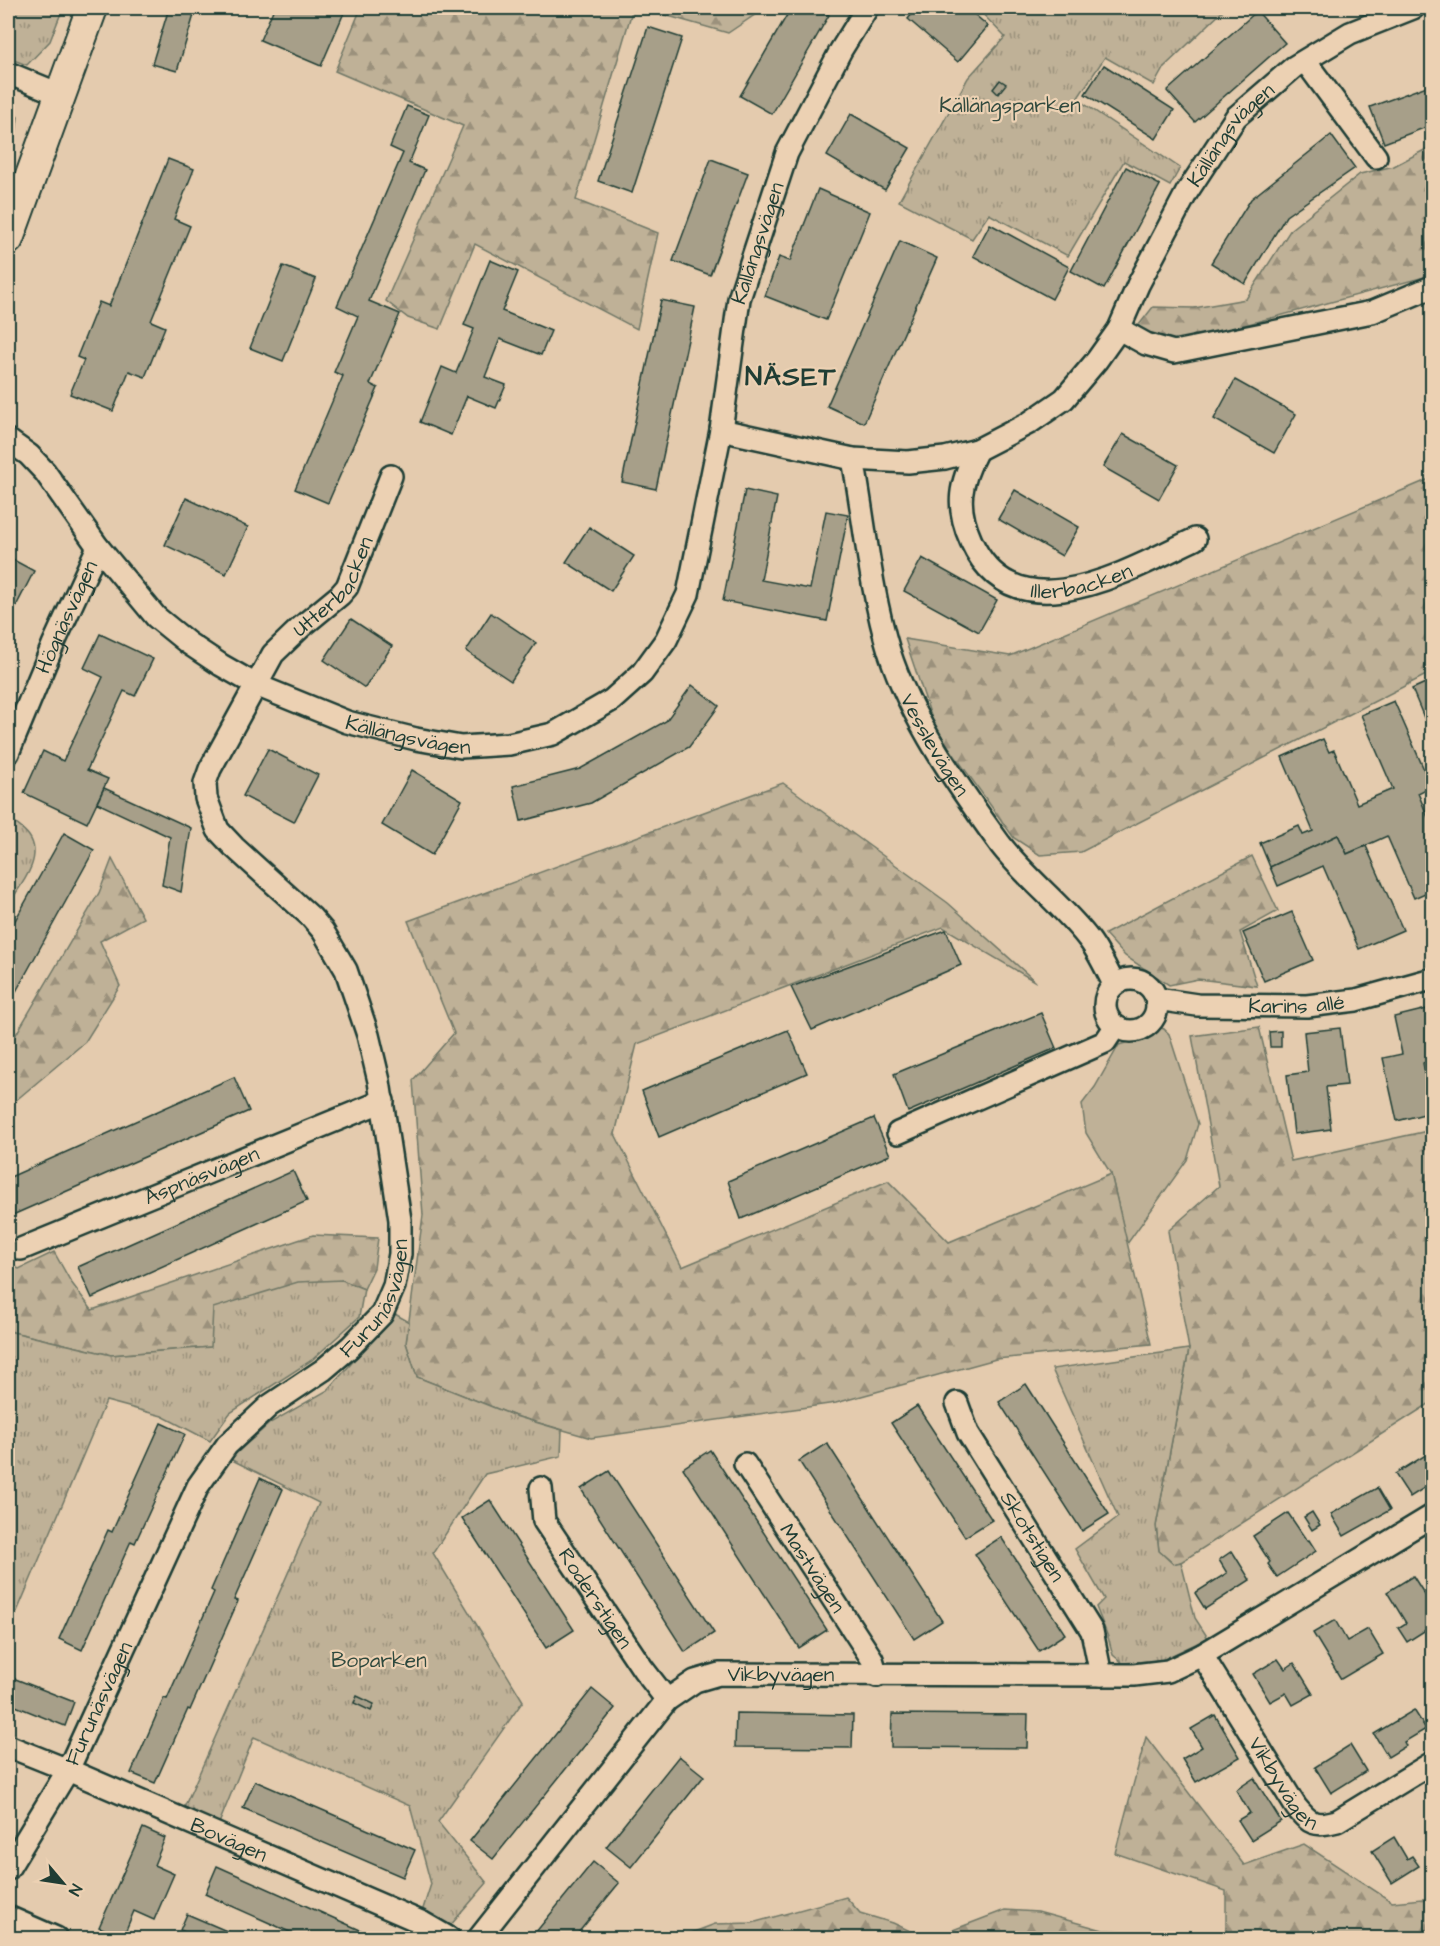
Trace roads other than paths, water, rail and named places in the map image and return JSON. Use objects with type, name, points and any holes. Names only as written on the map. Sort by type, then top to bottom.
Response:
[{"type":"main road","points":[[8,239],[92,8]]},
{"type":"street","name":"Källängsvägen","points":[[8,440],[45,472],[98,547],[156,617],[188,643],[256,685],[347,722],[416,739],[461,747],[509,744],[553,734],[612,700],[642,673],[666,640],[688,594],[721,430],[739,299],[787,153],[841,50],[867,8]]},
{"type":"street","name":"Källängsvägen","points":[[721,430],[853,459],[908,462],[945,458],[977,450],[1029,423],[1064,399],[1097,360],[1119,329],[1138,285],[1187,192],[1236,117],[1294,67],[1350,33],[1413,8]]},
{"type":"street","points":[[1305,61],[1376,157]]},
{"type":"street","points":[[8,73],[59,94]]},
{"type":"street","points":[[1119,329],[1146,344],[1174,352],[1372,312],[1432,287]]},
{"type":"street","name":"Illerbacken","points":[[977,450],[965,472],[962,488],[960,506],[965,527],[974,547],[989,569],[1012,585],[1043,592],[1077,588],[1122,573],[1195,539]]},
{"type":"street","name":"Vesslevägen","points":[[853,459],[863,511],[873,589],[890,652],[910,702],[929,740],[1001,845],[1088,938],[1114,984]]},
{"type":"street","name":"Utterbacken","points":[[256,685],[273,654],[340,596],[347,587],[391,476]]},
{"type":"street","name":"Högnäsvägen","points":[[8,753],[53,645],[98,547]]},
{"type":"street","name":"Furunäsvägen","points":[[8,1869],[68,1770],[198,1486],[227,1445],[269,1406],[330,1365],[361,1337],[382,1314],[394,1286],[400,1254],[400,1220],[383,1101],[368,1035],[346,970],[323,931],[311,917],[218,830],[206,798],[205,783],[210,769],[256,685]]},
{"type":"street","points":[[1131,978],[1147,984],[1157,999],[1157,1008],[1149,1024],[1132,1032],[1115,1026],[1109,1021],[1104,1005],[1109,990],[1114,984],[1131,978]]},
{"type":"street","name":"Karins allé","points":[[1157,999],[1197,1005],[1307,1006],[1356,1000],[1432,979]]},
{"type":"street","points":[[898,1133],[1105,1042],[1115,1026]]},
{"type":"street","name":"Aspnäsvägen","points":[[21,1249],[383,1101]]},
{"type":"street","name":"Skotstigen","points":[[957,1403],[968,1433],[1092,1630],[1101,1675]]},
{"type":"street","name":"Mastvägen","points":[[745,1464],[872,1659],[877,1676]]},
{"type":"street","name":"Roderstigen","points":[[541,1488],[544,1521],[643,1669],[667,1700]]},
{"type":"street","name":"Vikbyvägen","points":[[479,1938],[667,1700],[695,1681],[719,1674],[1101,1675],[1151,1674],[1168,1671],[1202,1656],[1432,1516]]},
{"type":"street","name":"Vikbyvägen","points":[[1202,1656],[1296,1807],[1307,1820],[1323,1825],[1337,1821],[1432,1763]]},
{"type":"street","name":"Bovägen","points":[[8,1746],[423,1923],[449,1938]]},
{"type":"street","points":[[8,1917],[56,1938]]},
{"type":"district","name":"NÄSET","points":[[791,376]]},
{"type":"park label","name":"Källängsparken","points":[[1010,105]]},
{"type":"park label","name":"Boparken","points":[[379,1660]]}]
